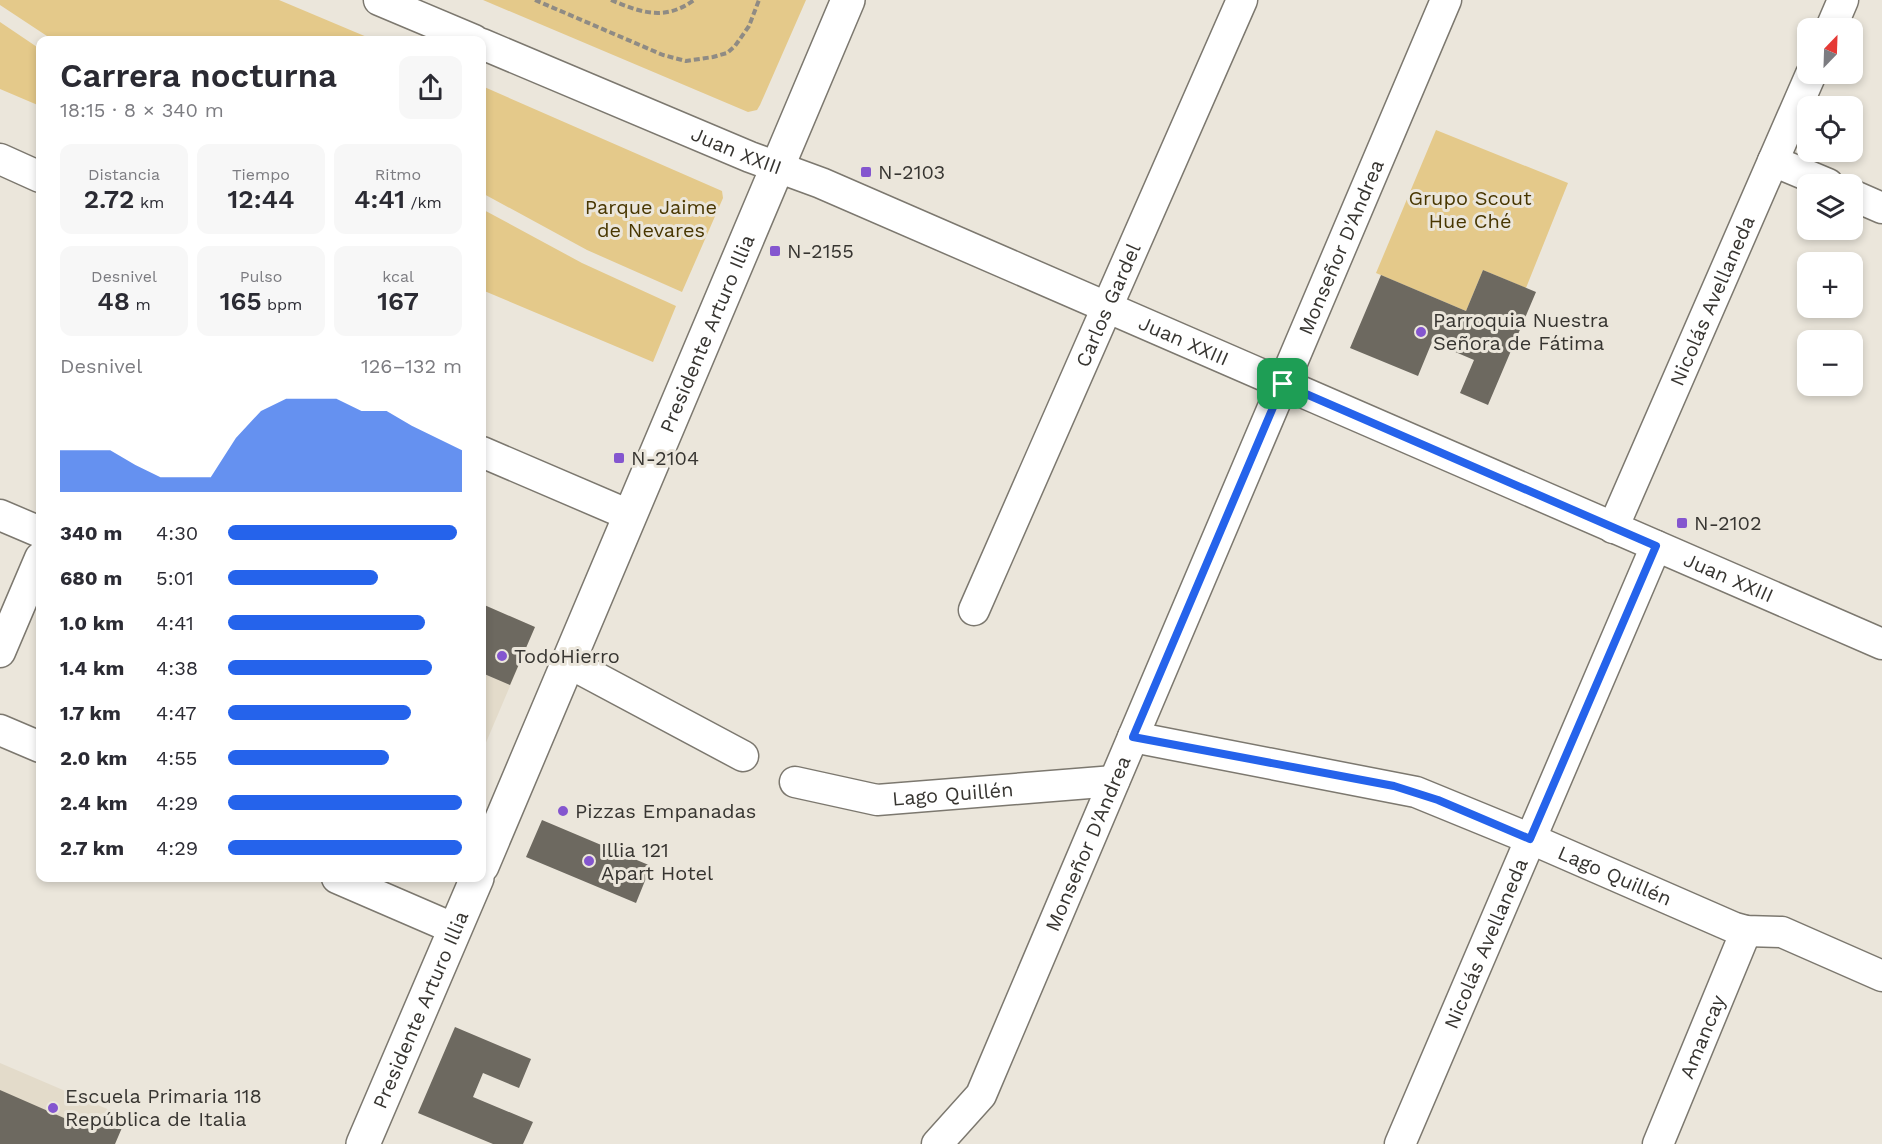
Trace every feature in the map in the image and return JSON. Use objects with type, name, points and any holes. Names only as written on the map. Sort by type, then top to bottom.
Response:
[{"type":"main road","name":"Presidente Arturo Illia","points":[[486,856],[848,0]]},
{"type":"main road","name":"Presidente Arturo Illia","points":[[363,1144],[475,882]]},
{"type":"street","points":[[379,0],[464,36]]},
{"type":"street","name":"Carlos Gardel","points":[[974,610],[1242,0]]},
{"type":"street","name":"Monseñor D'Andrea","points":[[937,1144],[981,1095],[1446,0]]},
{"type":"street","points":[[1835,18],[1843,0]]},
{"type":"street","name":"Juan XXIII","points":[[486,46],[777,167],[821,183],[1613,528],[1880,637]]},
{"type":"street","name":"Nicolás Avellaneda","points":[[1613,528],[1807,84]]},
{"type":"street","points":[[0,159],[36,175]]},
{"type":"street","points":[[1773,161],[1804,174]]},
{"type":"street","points":[[1863,200],[1882,208]]},
{"type":"street","points":[[486,454],[629,515]]},
{"type":"street","points":[[0,515],[36,530]]},
{"type":"street","name":"Nicolás Avellaneda","points":[[1400,1144],[1656,546]]},
{"type":"street","points":[[0,652],[36,567]]},
{"type":"street","points":[[567,662],[743,756]]},
{"type":"street","points":[[0,729],[36,745]]},
{"type":"street","name":"Lago Quillén","points":[[1133,737],[1394,786],[1438,800],[1734,928],[1746,931],[1782,932],[1882,976]]},
{"type":"street","name":"Lago Quillén","points":[[795,782],[877,800],[1114,782]]},
{"type":"street","points":[[346,882],[455,929]]},
{"type":"street","name":"Amancay","points":[[1658,1144],[1746,931]]},
{"type":"path","points":[[535,0],[663,55],[686,61],[713,57],[735,46],[749,26],[759,0]]},
{"type":"path","points":[[611,0],[629,7],[658,13],[682,8],[694,0]]},
{"type":"shaded area","name":"TodoHierro","points":[[486,606],[535,627],[486,743]]},
{"type":"shaded area","name":"Escuela Primaria 118 República de Italia","points":[[0,1063],[126,1117],[115,1144],[0,1144]]},
{"type":"green space","points":[[0,0],[279,0],[364,36],[47,36],[0,5]]},
{"type":"green space","points":[[483,0],[806,0],[760,105],[757,110],[748,112]]},
{"type":"green space","points":[[0,22],[36,46],[36,104],[0,89]]},
{"type":"green space","name":"Parque Jaime de Nevares","points":[[486,88],[722,191],[723,198],[682,292],[587,250],[486,195]]},
{"type":"green space","name":"Grupo Scout Hue Ché","points":[[1436,130],[1568,183],[1526,288],[1483,270],[1466,311],[1376,273]]},
{"type":"green space","name":"Parque Jaime de Nevares","points":[[486,211],[582,263],[676,306],[653,362],[486,292]]},
{"type":"building","name":"Parroquia Nuestra Señora de Fátima","points":[[1483,270],[1536,292],[1488,405],[1460,393],[1474,360],[1432,342],[1418,376],[1350,348],[1381,275],[1466,311]]},
{"type":"building","name":"TodoHierro","points":[[486,606],[535,627],[510,685],[486,675]]},
{"type":"building","name":"Illia 121 Apart Hotel","points":[[542,820],[651,866],[636,903],[526,857]]},
{"type":"building","points":[[455,1027],[531,1059],[519,1088],[483,1073],[473,1097],[533,1122],[523,1144],[493,1144],[418,1113]]},
{"type":"building","points":[[0,1090],[96,1132],[103,1115],[124,1123],[115,1144],[0,1144]]},
{"type":"place","name":"N-2103","points":[[866,172]]},
{"type":"place","name":"N-2155","points":[[775,251]]},
{"type":"place","name":"Parroquia Nuestra Señora de Fátima","points":[[1421,332]]},
{"type":"place","name":"N-2104","points":[[619,458]]},
{"type":"place","name":"N-2102","points":[[1682,523]]},
{"type":"place","name":"TodoHierro","points":[[502,656]]},
{"type":"place","name":"Pizzas Empanadas","points":[[563,811]]},
{"type":"place","name":"Illia 121 Apart Hotel","points":[[589,861]]},
{"type":"place","name":"Escuela Primaria 118 República de Italia","points":[[53,1108]]},
{"type":"route","points":[[1283,384],[1656,546],[1530,839],[1438,800],[1394,786],[1133,737],[1283,384]]}]
